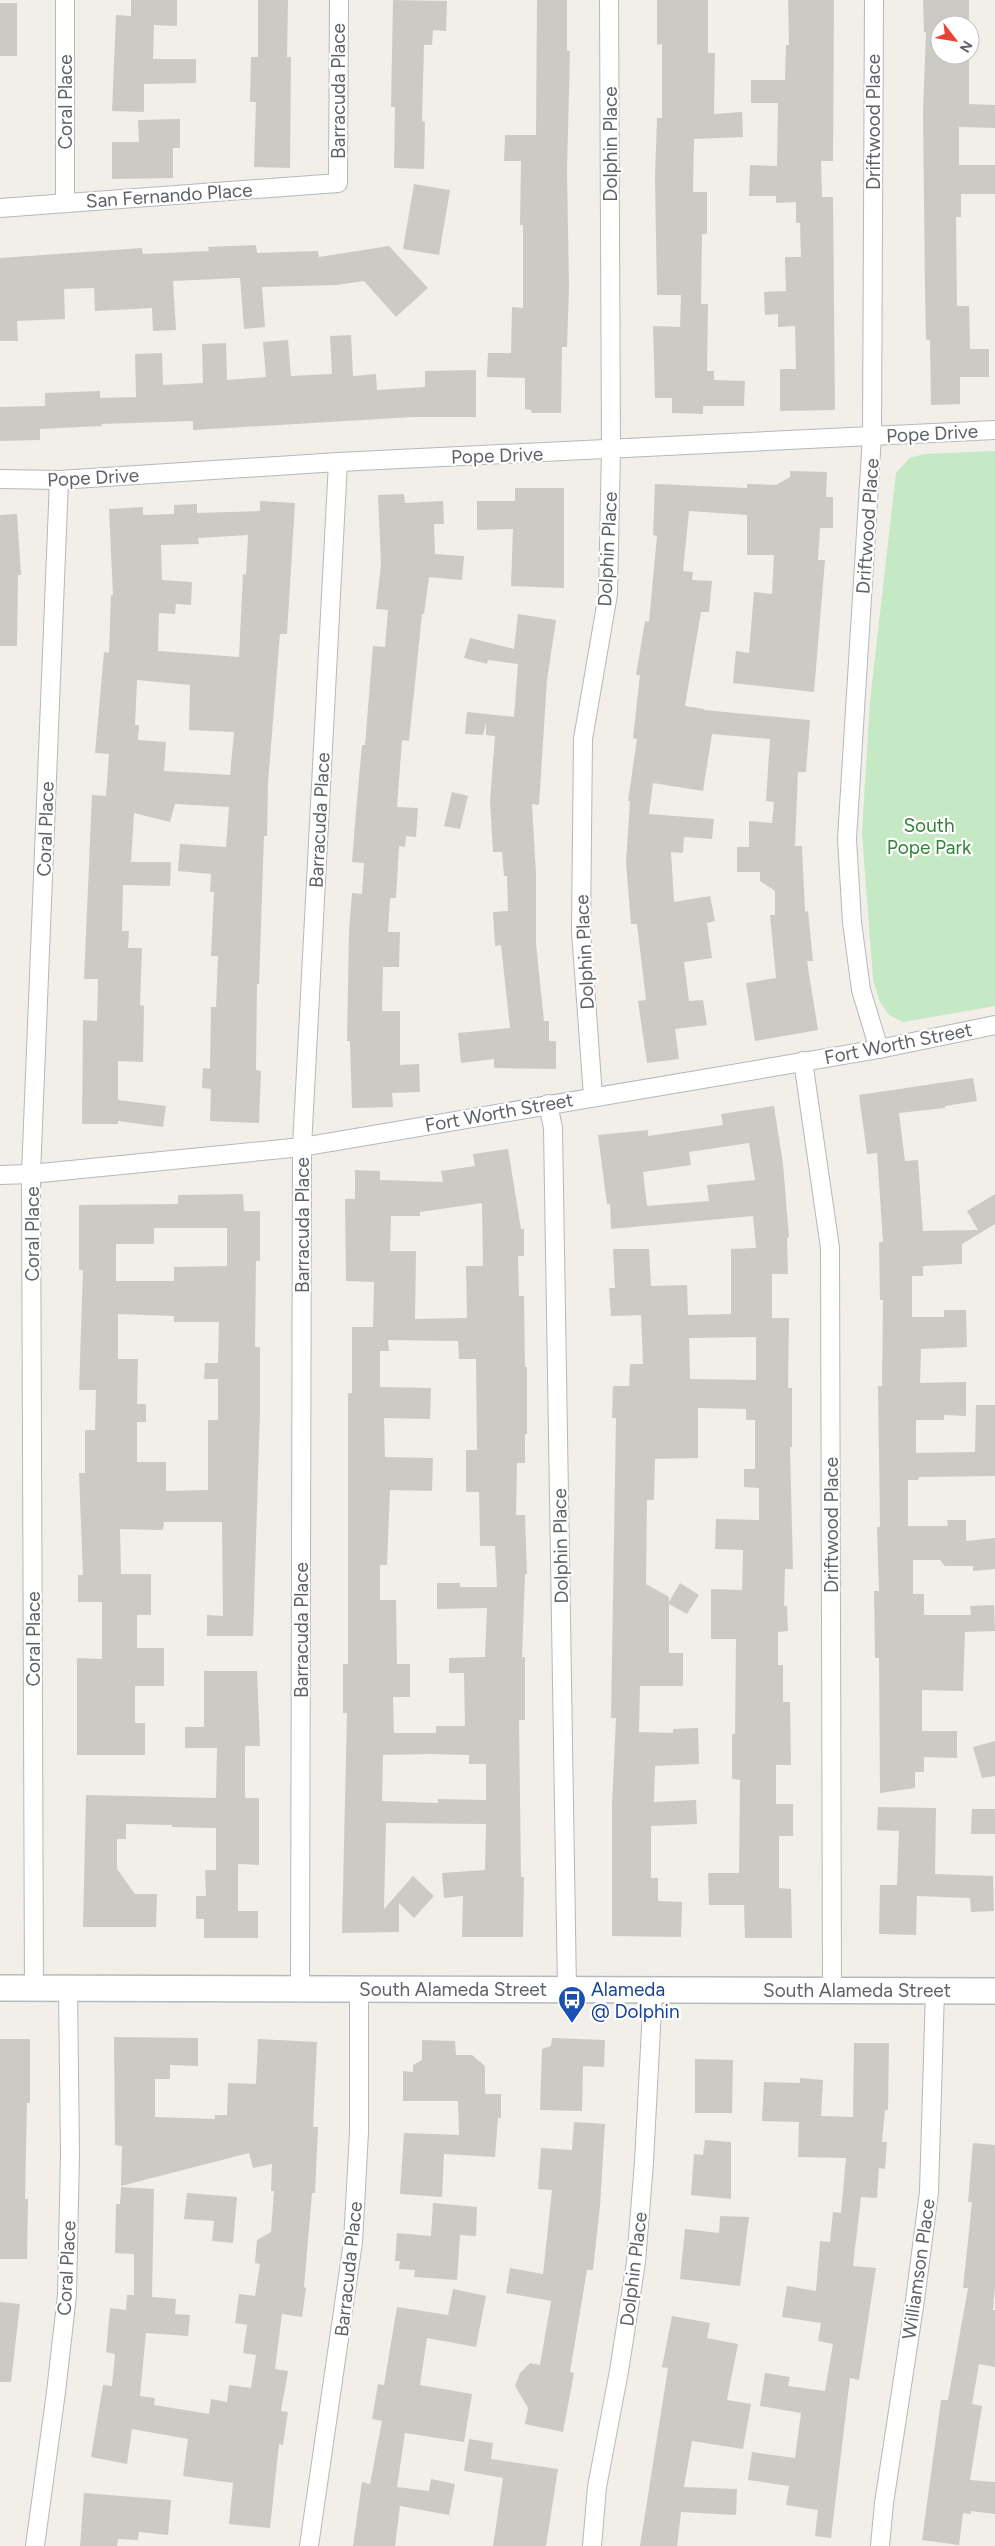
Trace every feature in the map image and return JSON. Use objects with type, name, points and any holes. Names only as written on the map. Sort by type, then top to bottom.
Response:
[{"type":"main road","name":"South Alameda Street","points":[[0,1988],[995,1991]]},
{"type":"street","name":"Coral Place","points":[[64,0],[65,203]]},
{"type":"street","name":"Barracuda Place","points":[[338,183],[339,0]]},
{"type":"street","name":"Dolphin Place","points":[[593,1096],[581,931],[583,740],[608,594],[611,451],[609,0]]},
{"type":"street","name":"Driftwood Place","points":[[874,0],[872,436],[847,839],[852,922],[861,990],[879,1049]]},
{"type":"street","name":"San Fernando Place","points":[[0,208],[338,183]]},
{"type":"street","name":"Pope Drive","points":[[0,479],[59,480],[338,462],[611,451],[995,430]]},
{"type":"street","name":"Barracuda Place","points":[[300,1989],[302,1147],[338,462]]},
{"type":"street","name":"Coral Place","points":[[34,1988],[32,1174],[59,480]]},
{"type":"street","name":"Fort Worth Street","points":[[0,1175],[32,1174],[302,1147],[593,1096],[879,1049],[995,1025]]},
{"type":"street","name":"Driftwood Place","points":[[804,1061],[830,1248],[832,1990]]},
{"type":"street","name":"Dolphin Place","points":[[548,1104],[553,1128],[567,1989]]},
{"type":"street","name":"Coral Place","points":[[35,2546],[67,2295],[70,2154],[68,1988]]},
{"type":"street","name":"Barracuda Place","points":[[309,2546],[353,2242],[359,2132],[359,1989]]},
{"type":"street","name":"Dolphin Place","points":[[592,2546],[596,2488],[619,2371],[636,2262],[644,2162],[653,1990]]},
{"type":"street","name":"Williamson Place","points":[[880,2546],[884,2503],[915,2300],[929,2192],[935,1990]]},
{"type":"green space","name":"South Pope Park","points":[[995,451],[995,1006],[903,1022],[889,1015],[880,1002],[873,979],[862,833],[870,701],[896,473],[910,458],[924,454]]},
{"type":"building","points":[[131,0],[177,0],[177,26],[154,25],[153,59],[196,59],[196,83],[144,84],[144,112],[112,111],[116,15],[131,16]]},
{"type":"building","points":[[258,0],[288,0],[287,57],[291,57],[290,168],[254,167],[256,102],[250,102],[251,57],[258,57]]},
{"type":"building","points":[[393,0],[447,1],[446,31],[433,30],[432,45],[424,45],[422,121],[425,122],[424,169],[394,168],[395,107],[391,107]]},
{"type":"building","points":[[537,0],[567,0],[567,51],[570,51],[567,170],[569,287],[567,347],[562,347],[561,413],[532,413],[531,410],[525,409],[525,378],[487,377],[488,353],[511,353],[512,307],[523,308],[523,225],[520,225],[521,161],[504,161],[505,135],[536,135]]},
{"type":"building","points":[[657,0],[708,0],[708,53],[715,53],[714,114],[742,112],[743,137],[694,139],[693,192],[707,192],[707,234],[702,234],[701,304],[708,304],[707,371],[714,371],[714,380],[745,381],[744,406],[703,406],[703,414],[672,413],[672,398],[655,398],[653,326],[680,327],[681,295],[657,295],[655,178],[657,118],[662,118],[662,44],[657,45]]},
{"type":"building","points":[[788,0],[834,0],[833,161],[821,161],[822,197],[833,197],[835,410],[780,411],[780,369],[796,369],[795,326],[778,327],[778,314],[765,315],[764,292],[786,291],[785,257],[801,257],[800,223],[796,223],[796,202],[776,203],[776,196],[749,196],[750,165],[777,166],[778,103],[751,103],[751,80],[785,80],[786,45],[789,45]]},
{"type":"building","points":[[923,0],[969,0],[969,15],[930,15],[930,65],[969,65],[969,104],[995,105],[995,128],[959,127],[959,165],[995,165],[995,194],[961,194],[961,217],[956,217],[957,306],[969,306],[970,349],[989,349],[989,377],[960,377],[960,404],[931,405],[930,340],[926,340],[925,290],[923,111],[926,32],[924,32]]},
{"type":"building","points":[[0,3],[17,3],[17,56],[0,56]]},
{"type":"building","points":[[180,119],[180,148],[173,148],[173,178],[112,179],[112,142],[139,142],[138,120]]},
{"type":"building","points":[[414,184],[450,190],[439,255],[403,249]]},
{"type":"building","points":[[256,245],[257,253],[318,251],[319,257],[389,246],[428,288],[396,317],[364,281],[337,285],[262,287],[265,327],[244,329],[240,278],[173,281],[176,330],[153,331],[152,308],[95,311],[94,288],[64,289],[65,319],[17,321],[18,341],[0,341],[0,258],[142,248],[143,254],[209,251],[208,247]]},
{"type":"building","points":[[351,335],[353,376],[376,374],[377,390],[425,387],[425,371],[476,370],[476,417],[413,417],[193,430],[193,421],[101,424],[102,426],[40,429],[40,440],[0,441],[0,407],[45,406],[45,393],[100,391],[100,398],[136,397],[135,354],[162,353],[163,385],[203,383],[202,344],[226,343],[227,380],[266,377],[263,342],[288,340],[291,376],[332,374],[330,336]]},
{"type":"building","points":[[790,471],[827,472],[826,497],[833,497],[833,528],[820,528],[818,560],[825,560],[814,692],[733,683],[736,651],[749,653],[754,592],[772,594],[774,555],[747,555],[747,515],[689,511],[683,571],[693,572],[692,580],[712,581],[709,612],[701,612],[685,706],[704,710],[810,720],[806,772],[798,772],[795,846],[802,846],[805,912],[808,911],[813,961],[807,961],[818,1030],[755,1041],[746,983],[776,978],[770,915],[775,915],[775,891],[760,881],[760,872],[737,872],[737,847],[749,847],[749,821],[772,823],[774,802],[766,801],[770,739],[712,734],[703,791],[653,783],[649,814],[714,819],[712,839],[684,837],[683,853],[671,852],[674,902],[710,896],[715,921],[707,923],[712,958],[684,962],[689,1001],[703,1000],[707,1025],[675,1029],[679,1059],[647,1063],[638,1001],[646,1000],[637,924],[631,924],[626,863],[630,801],[628,801],[637,739],[633,738],[640,675],[636,675],[645,621],[649,622],[657,536],[653,535],[655,484],[747,488],[747,484],[776,485],[790,477]]},
{"type":"building","points":[[515,488],[564,488],[564,588],[511,586],[513,529],[477,530],[477,501],[515,501]]},
{"type":"building","points":[[404,494],[405,503],[443,501],[444,524],[434,524],[435,554],[464,556],[462,580],[429,577],[424,614],[422,614],[409,741],[402,740],[397,807],[418,808],[416,837],[406,836],[405,847],[399,846],[396,898],[390,898],[388,932],[400,932],[399,967],[383,967],[382,1011],[400,1011],[400,1065],[419,1064],[420,1092],[392,1093],[393,1107],[352,1108],[350,1041],[347,1041],[349,931],[352,893],[362,894],[364,863],[352,862],[362,745],[365,745],[373,646],[385,647],[388,610],[376,609],[381,564],[378,495]]},
{"type":"building","points":[[260,501],[295,503],[287,634],[280,634],[268,783],[267,836],[264,836],[259,984],[257,984],[256,1070],[261,1071],[259,1123],[210,1121],[211,1089],[202,1088],[203,1068],[210,1069],[211,1007],[216,1007],[218,956],[211,956],[214,892],[210,892],[211,874],[178,871],[180,844],[226,847],[229,807],[175,804],[170,822],[134,813],[131,862],[171,862],[170,886],[123,885],[122,931],[129,931],[128,948],[142,948],[140,1005],[144,1006],[143,1062],[118,1061],[118,1100],[166,1106],[163,1127],[118,1121],[118,1124],[82,1124],[83,1020],[97,1021],[98,979],[84,979],[92,795],[106,796],[109,754],[95,753],[104,652],[109,653],[111,595],[113,595],[109,509],[143,507],[143,515],[174,514],[174,505],[197,504],[197,513],[260,511]],"holes":[[[248,535],[246,575],[243,574],[239,657],[158,651],[159,613],[175,614],[176,604],[191,605],[192,582],[162,580],[161,545],[199,544],[198,538]],[[137,680],[190,685],[189,730],[234,732],[230,775],[164,771],[166,742],[138,740],[139,725],[135,725]]]},
{"type":"building","points":[[17,514],[21,575],[18,575],[17,646],[0,646],[0,515]]},
{"type":"building","points":[[518,614],[556,620],[547,680],[539,805],[532,804],[536,875],[536,944],[544,1021],[549,1021],[549,1041],[556,1041],[556,1069],[494,1068],[494,1059],[461,1063],[458,1033],[510,1028],[501,945],[495,946],[493,912],[508,911],[507,876],[504,876],[502,852],[493,852],[490,801],[495,736],[486,735],[486,723],[483,735],[465,734],[467,712],[514,717],[518,664],[488,660],[487,664],[464,658],[470,638],[514,649]]},
{"type":"building","points":[[452,792],[468,796],[460,829],[444,826]]},
{"type":"building","points":[[973,1078],[977,1101],[945,1106],[945,1108],[899,1113],[905,1161],[918,1160],[923,1231],[978,1230],[967,1211],[995,1194],[995,1224],[962,1244],[962,1264],[923,1266],[923,1276],[912,1276],[912,1317],[944,1317],[944,1310],[966,1310],[967,1347],[921,1349],[920,1383],[966,1382],[966,1416],[944,1415],[944,1420],[916,1420],[916,1453],[975,1452],[976,1405],[995,1405],[995,1476],[919,1477],[918,1480],[908,1480],[908,1526],[948,1526],[947,1520],[966,1520],[966,1541],[995,1538],[995,1569],[973,1571],[973,1566],[945,1566],[940,1560],[913,1560],[913,1594],[924,1594],[924,1615],[971,1615],[970,1606],[994,1605],[995,1631],[965,1632],[963,1691],[922,1690],[922,1731],[957,1731],[957,1758],[924,1757],[924,1772],[915,1772],[915,1788],[880,1793],[879,1658],[875,1658],[874,1591],[879,1591],[877,1527],[880,1527],[878,1386],[882,1386],[883,1300],[880,1300],[879,1242],[883,1242],[877,1153],[867,1154],[859,1095]]},
{"type":"building","points":[[774,1106],[783,1164],[789,1237],[787,1238],[788,1274],[772,1274],[772,1318],[789,1318],[788,1388],[792,1388],[792,1447],[790,1447],[793,1569],[785,1569],[784,1606],[787,1606],[788,1631],[778,1632],[778,1665],[783,1665],[783,1702],[790,1702],[791,1765],[776,1765],[776,1804],[793,1804],[793,1836],[779,1836],[779,1888],[791,1889],[792,1938],[745,1938],[744,1905],[709,1905],[708,1873],[739,1873],[740,1780],[732,1779],[732,1734],[735,1734],[736,1639],[711,1639],[711,1589],[742,1590],[743,1550],[715,1549],[716,1519],[759,1520],[759,1488],[744,1487],[744,1469],[755,1469],[755,1420],[746,1420],[746,1409],[698,1408],[698,1458],[655,1459],[654,1500],[647,1500],[646,1584],[669,1597],[669,1602],[680,1583],[699,1595],[687,1614],[669,1604],[669,1653],[683,1653],[683,1686],[640,1686],[639,1732],[673,1733],[673,1729],[698,1728],[699,1764],[655,1766],[654,1802],[696,1800],[697,1824],[651,1826],[651,1878],[658,1878],[658,1901],[682,1902],[681,1937],[612,1936],[612,1805],[616,1718],[611,1718],[616,1418],[612,1418],[613,1386],[629,1386],[630,1364],[643,1364],[641,1315],[611,1316],[609,1288],[615,1288],[613,1249],[649,1249],[651,1286],[687,1285],[688,1315],[731,1314],[731,1249],[756,1248],[753,1216],[611,1229],[610,1204],[607,1204],[598,1135],[648,1130],[648,1136],[723,1125],[721,1114]],"holes":[[[749,1143],[755,1180],[707,1185],[709,1201],[647,1206],[643,1172],[691,1165],[689,1152]],[[756,1337],[756,1380],[690,1379],[689,1338]]]},
{"type":"building","points":[[508,1149],[521,1229],[524,1229],[524,1256],[518,1256],[519,1296],[524,1296],[527,1434],[525,1434],[525,1463],[517,1463],[516,1515],[525,1515],[527,1574],[525,1574],[522,1657],[525,1657],[525,1720],[519,1720],[521,1877],[524,1877],[523,1937],[462,1937],[463,1896],[444,1898],[442,1873],[485,1870],[486,1824],[386,1823],[384,1909],[413,1876],[434,1896],[414,1918],[399,1903],[399,1932],[342,1933],[347,1713],[343,1713],[343,1664],[348,1664],[348,1393],[352,1393],[352,1327],[373,1327],[374,1282],[346,1281],[345,1199],[355,1199],[355,1170],[380,1171],[380,1180],[443,1182],[441,1171],[475,1166],[473,1154]],"holes":[[[482,1203],[483,1266],[466,1266],[467,1318],[415,1319],[416,1251],[390,1251],[391,1216],[420,1216],[420,1212]],[[388,1340],[458,1341],[459,1359],[476,1359],[477,1450],[466,1450],[466,1492],[479,1492],[480,1546],[495,1546],[497,1587],[460,1587],[460,1583],[437,1583],[437,1609],[487,1608],[485,1657],[449,1658],[449,1673],[464,1673],[465,1726],[436,1726],[436,1733],[394,1733],[393,1697],[410,1697],[410,1664],[397,1664],[396,1600],[380,1600],[380,1565],[387,1565],[390,1490],[432,1491],[433,1458],[385,1457],[384,1418],[430,1419],[431,1388],[380,1387],[380,1351],[389,1351]],[[383,1755],[469,1755],[469,1764],[486,1764],[486,1800],[438,1799],[438,1803],[382,1801]]]},
{"type":"building","points":[[243,1194],[244,1211],[260,1211],[260,1261],[256,1261],[255,1347],[260,1347],[260,1412],[253,1636],[207,1636],[207,1615],[223,1616],[222,1522],[164,1522],[163,1530],[120,1529],[121,1574],[151,1574],[151,1615],[137,1615],[137,1648],[164,1648],[164,1686],[135,1686],[135,1723],[145,1723],[145,1755],[77,1755],[77,1658],[102,1659],[102,1602],[78,1602],[78,1575],[83,1575],[79,1473],[85,1473],[85,1430],[95,1430],[96,1390],[79,1390],[83,1270],[79,1270],[79,1205],[178,1204],[178,1195]],"holes":[[[154,1228],[227,1228],[227,1266],[174,1267],[174,1281],[116,1281],[116,1244],[154,1244]],[[118,1314],[174,1316],[174,1322],[219,1322],[218,1363],[205,1363],[204,1379],[218,1379],[218,1420],[208,1420],[208,1490],[166,1491],[166,1462],[137,1462],[137,1422],[146,1422],[146,1404],[137,1404],[138,1359],[118,1359]]]},
{"type":"building","points":[[204,1671],[257,1671],[260,1746],[245,1746],[245,1798],[259,1798],[259,1865],[238,1864],[238,1911],[258,1911],[258,1938],[204,1938],[204,1919],[196,1919],[196,1896],[206,1896],[205,1870],[216,1870],[216,1828],[172,1827],[172,1825],[126,1824],[126,1839],[117,1839],[117,1869],[135,1894],[157,1894],[156,1927],[83,1927],[86,1795],[216,1798],[217,1748],[185,1748],[185,1727],[204,1727]]},
{"type":"building","points":[[995,1741],[995,1776],[982,1778],[973,1747]]},
{"type":"building","points":[[878,1807],[936,1808],[935,1874],[993,1876],[994,1911],[971,1912],[970,1898],[917,1896],[916,1935],[879,1934],[880,1885],[897,1885],[899,1831],[877,1830]]},
{"type":"building","points":[[972,1809],[995,1809],[995,1834],[971,1834]]},
{"type":"building","points":[[114,2037],[198,2038],[198,2066],[170,2065],[170,2079],[155,2079],[155,2117],[215,2119],[215,2115],[227,2115],[228,2083],[256,2084],[258,2039],[317,2042],[313,2127],[318,2127],[315,2193],[312,2193],[304,2287],[306,2288],[302,2317],[282,2314],[275,2369],[288,2371],[281,2411],[288,2412],[283,2445],[279,2444],[270,2528],[229,2524],[233,2483],[183,2476],[188,2439],[132,2429],[127,2464],[91,2457],[103,2385],[112,2386],[115,2354],[106,2352],[110,2308],[126,2310],[127,2295],[134,2295],[134,2254],[115,2253],[116,2204],[120,2204],[121,2187],[154,2189],[152,2297],[176,2299],[175,2314],[190,2315],[188,2336],[146,2333],[140,2396],[155,2398],[154,2405],[209,2414],[211,2399],[227,2402],[229,2385],[251,2388],[256,2355],[243,2353],[247,2325],[235,2323],[239,2294],[255,2296],[260,2264],[255,2263],[257,2240],[271,2232],[274,2191],[271,2191],[272,2164],[253,2168],[249,2153],[121,2186],[122,2146],[115,2145]]},
{"type":"building","points":[[552,2038],[605,2040],[604,2067],[583,2066],[582,2111],[540,2110],[542,2049],[551,2046]]},
{"type":"building","points":[[0,2039],[30,2039],[30,2103],[27,2103],[25,2199],[28,2199],[27,2259],[0,2259]]},
{"type":"building","points":[[422,2040],[455,2041],[456,2055],[472,2055],[485,2066],[485,2094],[501,2094],[501,2118],[498,2118],[495,2157],[444,2154],[442,2197],[400,2194],[404,2133],[459,2135],[458,2101],[403,2101],[403,2071],[413,2072],[413,2065],[422,2060]]},
{"type":"building","points":[[854,2043],[889,2043],[888,2110],[885,2110],[882,2142],[887,2142],[885,2169],[879,2168],[877,2198],[861,2197],[853,2266],[876,2268],[859,2380],[850,2378],[831,2538],[815,2536],[818,2510],[786,2505],[789,2486],[748,2480],[752,2452],[795,2458],[801,2413],[760,2406],[765,2373],[790,2377],[788,2386],[825,2391],[833,2344],[818,2341],[821,2323],[782,2317],[787,2286],[816,2291],[820,2241],[830,2242],[833,2212],[841,2213],[846,2158],[798,2157],[799,2122],[762,2121],[764,2082],[800,2083],[800,2078],[823,2080],[821,2116],[853,2117]]},
{"type":"building","points":[[695,2059],[733,2060],[732,2113],[695,2113]]},
{"type":"building","points":[[574,2122],[605,2124],[600,2206],[593,2270],[587,2270],[570,2372],[574,2373],[563,2432],[525,2424],[528,2408],[515,2386],[520,2373],[530,2363],[540,2365],[551,2301],[506,2293],[510,2268],[543,2274],[552,2190],[538,2189],[541,2148],[572,2150]]},
{"type":"building","points":[[705,2140],[731,2142],[731,2199],[691,2195],[694,2154],[703,2155]]},
{"type":"building","points":[[973,2143],[995,2145],[995,2287],[993,2310],[995,2310],[995,2367],[979,2364],[972,2404],[982,2406],[970,2480],[995,2482],[995,2514],[971,2511],[971,2514],[963,2513],[959,2545],[922,2540],[941,2400],[948,2400],[968,2288],[963,2288],[972,2202],[968,2202]]},
{"type":"building","points":[[187,2193],[237,2197],[233,2243],[212,2241],[214,2221],[184,2219]]},
{"type":"building","points":[[433,2203],[477,2207],[476,2236],[460,2235],[457,2280],[414,2277],[415,2270],[399,2269],[400,2261],[395,2261],[397,2233],[431,2236]]},
{"type":"building","points":[[720,2216],[749,2217],[740,2286],[680,2279],[685,2229],[719,2233]]},
{"type":"building","points":[[453,2289],[486,2296],[476,2347],[427,2338],[420,2385],[472,2394],[464,2442],[405,2433],[397,2487],[429,2491],[431,2479],[455,2484],[449,2515],[400,2506],[395,2546],[353,2546],[362,2482],[370,2484],[382,2421],[372,2419],[378,2384],[384,2385],[397,2307],[448,2315]]},
{"type":"building","points":[[0,2302],[20,2304],[11,2382],[0,2382]]},
{"type":"building","points":[[672,2316],[710,2323],[707,2338],[738,2344],[727,2400],[751,2404],[743,2449],[692,2441],[684,2487],[737,2489],[736,2515],[681,2512],[677,2546],[640,2546],[668,2368],[662,2367]]},
{"type":"building","points":[[469,2439],[493,2443],[491,2459],[558,2469],[546,2546],[493,2546],[503,2478],[464,2471]]},
{"type":"building","points":[[84,2493],[171,2500],[168,2535],[139,2532],[138,2540],[118,2539],[117,2546],[80,2546]]},
{"type":"place","name":"Alameda @ Dolphin","points":[[572,2024]]}]
